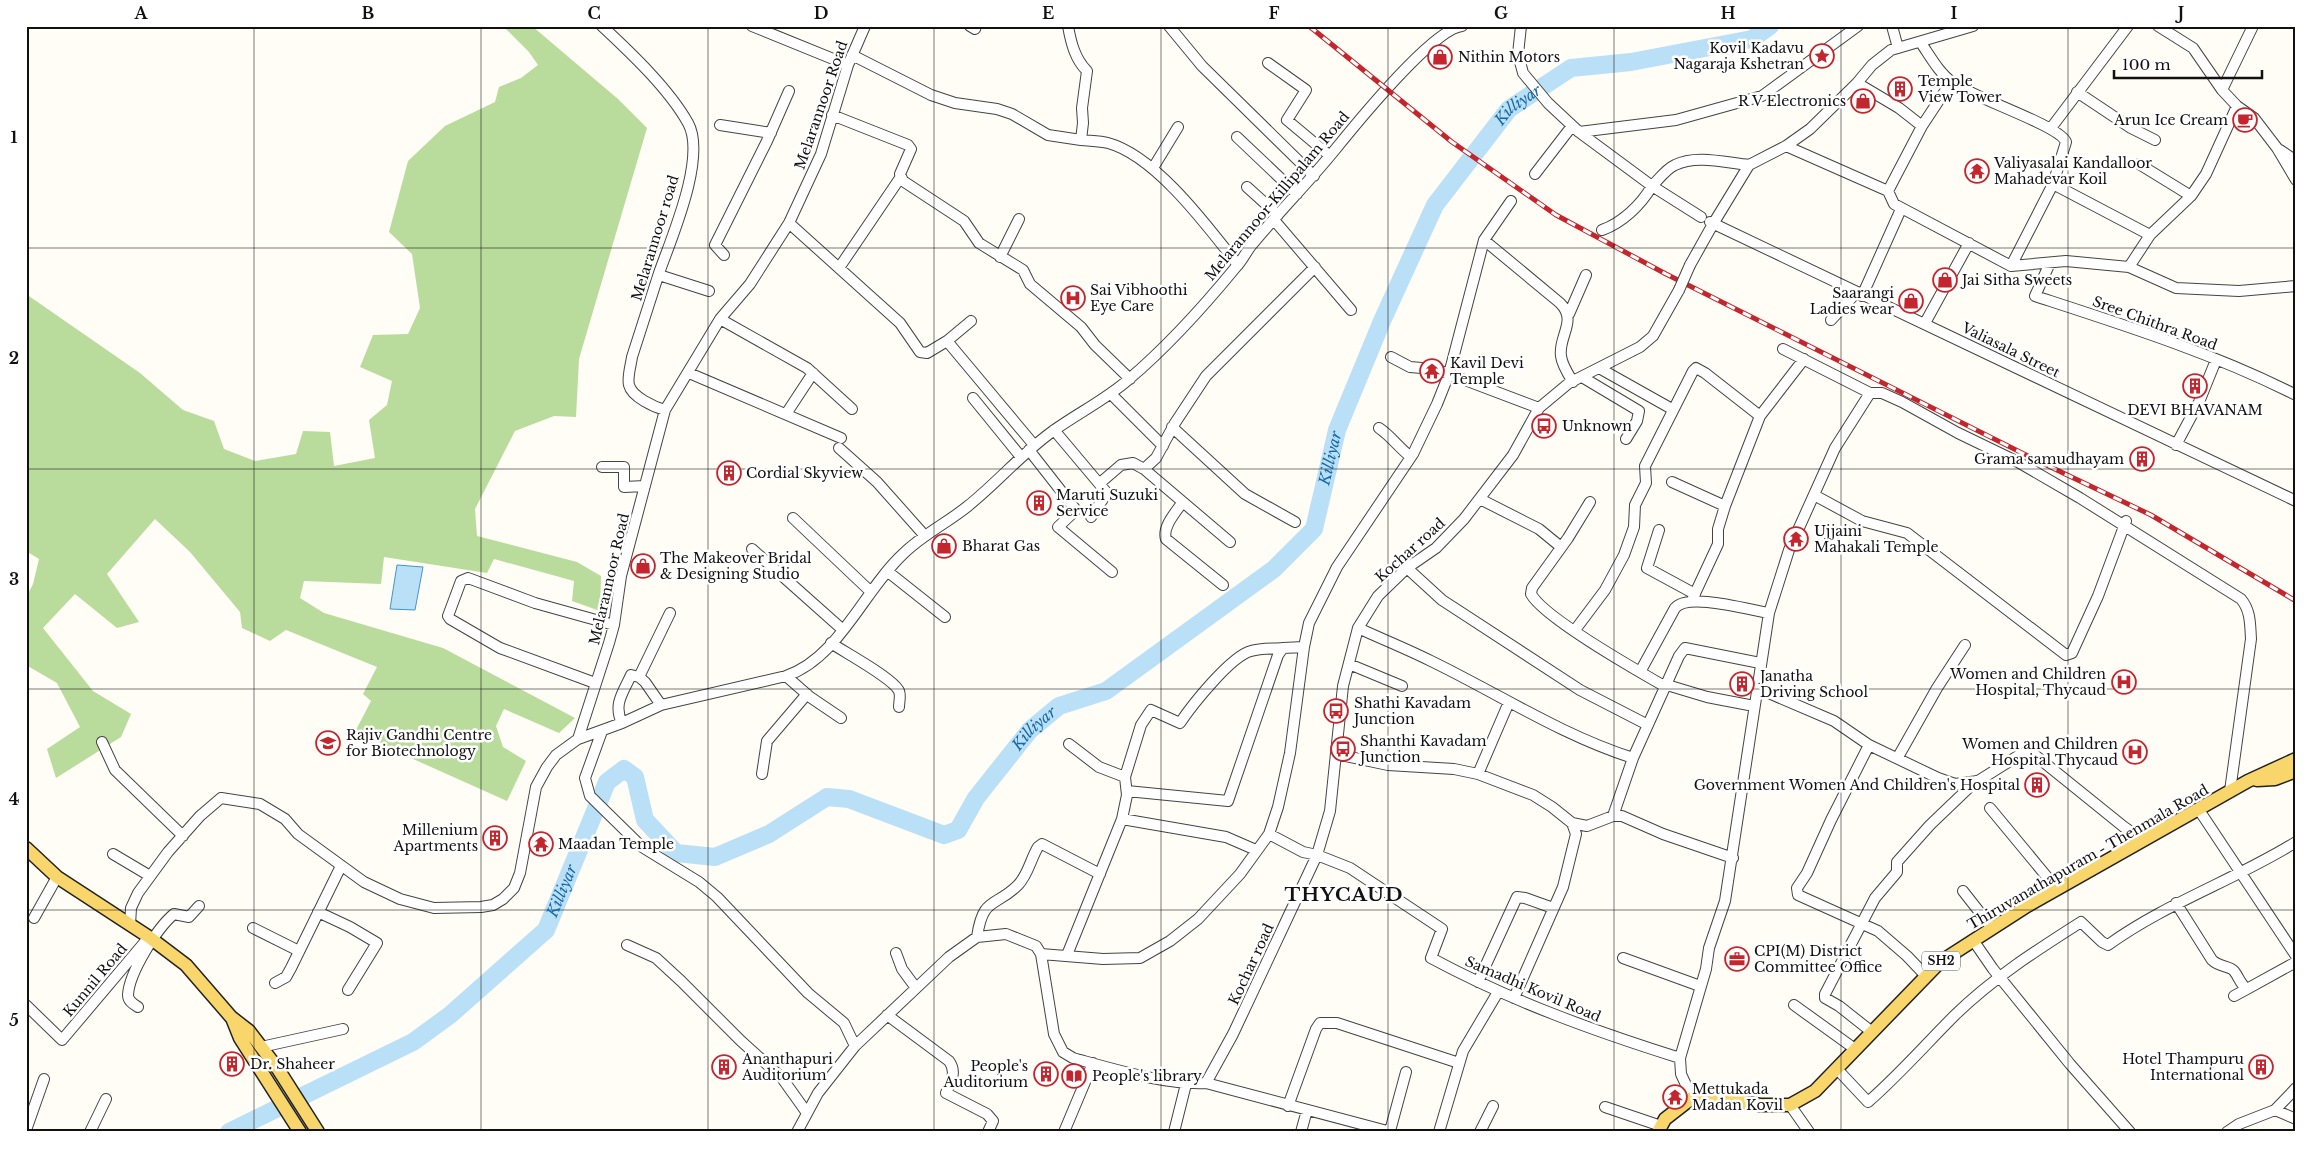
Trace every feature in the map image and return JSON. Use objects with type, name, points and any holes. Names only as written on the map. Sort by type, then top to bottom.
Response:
[{"type":"main road","name":"SH2","points":[[2248,781],[2296,759]]},
{"type":"main road","points":[[2248,781],[2276,779],[2296,771]]},
{"type":"main road","name":"Thiruvanathapuram - Thenmala Road","points":[[1692,1098],[1711,1096],[1760,1105],[1790,1105],[1815,1091],[1940,962],[2057,889],[2248,781]]},
{"type":"main road","points":[[26,848],[57,877],[150,938],[186,965],[232,1017],[249,1031],[262,1047],[318,1132]]},
{"type":"main road","points":[[232,1017],[240,1038],[265,1074],[300,1132]]},
{"type":"main road","points":[[1659,1129],[1673,1112],[1692,1098]]},
{"type":"street","name":"Melarannoor road","points":[[602,26],[632,54],[664,90],[689,124],[693,152],[689,182],[632,357],[629,385],[634,394],[665,410]]},
{"type":"street","points":[[752,26],[776,36],[850,60],[931,95],[955,103],[997,109],[1012,114],[1048,135],[1108,143],[1131,154],[1153,168],[1210,230],[1238,265]]},
{"type":"street","points":[[776,36],[780,26]]},
{"type":"street","name":"Melarannoor Road","points":[[578,739],[614,625],[621,576],[665,410],[720,319],[750,284],[789,223],[821,154],[850,60],[865,26]]},
{"type":"street","points":[[970,26],[975,28],[976,26]]},
{"type":"street","points":[[1068,26],[1071,42],[1079,63],[1087,71],[1082,108],[1081,140]]},
{"type":"street","points":[[1169,26],[1202,66],[1314,176]]},
{"type":"street","name":"Melarannoor-Killipalam Road","points":[[578,739],[622,723],[661,705],[800,672],[815,660],[842,630],[887,571],[903,554],[968,506],[1032,447],[1054,430],[1111,394],[1130,379],[1166,344],[1238,265],[1248,250],[1314,176],[1370,106],[1432,42],[1456,27],[1462,26]]},
{"type":"street","name":"Valiasala Street","points":[[1521,26],[1518,54],[1522,73],[1548,103],[1576,129],[1652,186],[1708,221],[2296,502]]},
{"type":"street","points":[[1535,174],[1576,129],[1676,120],[1762,96],[1858,26]]},
{"type":"street","points":[[1892,26],[1898,48]]},
{"type":"street","points":[[1602,230],[1617,225],[1624,216],[1644,200],[1652,186],[1674,165],[1687,161],[1702,160],[1750,165],[1786,146],[1810,129],[1857,83],[1872,65],[1891,50],[1921,43],[1973,26]]},
{"type":"street","points":[[2051,128],[2128,26]]},
{"type":"street","points":[[2158,26],[2194,48],[2222,90],[2237,106],[2254,118],[2277,148],[2296,180]]},
{"type":"street","points":[[2222,90],[2253,26]]},
{"type":"street","points":[[1921,43],[1951,82],[2019,115],[2051,128],[2064,137],[2066,142],[2053,184],[2010,266]]},
{"type":"street","points":[[1268,63],[1306,90],[1287,120],[1330,156]]},
{"type":"street","points":[[1888,191],[1922,126],[1951,82]]},
{"type":"street","points":[[1857,83],[1899,108],[1922,126]]},
{"type":"street","points":[[724,255],[715,245],[771,133],[789,92]]},
{"type":"street","points":[[2077,92],[2131,128],[2155,140]]},
{"type":"street","points":[[2129,267],[2150,235],[2191,196],[2206,174],[2237,106]]},
{"type":"street","points":[[832,115],[908,145],[911,149],[900,178],[839,268]]},
{"type":"street","points":[[720,125],[771,133]]},
{"type":"street","points":[[1153,168],[1178,127]]},
{"type":"street","points":[[1237,137],[1297,194]]},
{"type":"street","points":[[1786,146],[1888,191],[1894,204],[2010,266],[2092,262],[2129,267],[2176,288],[2239,291],[2296,286]]},
{"type":"street","points":[[2277,148],[2296,161]]},
{"type":"street","points":[[2139,164],[2191,196]]},
{"type":"street","name":"Kochar road","points":[[1206,1083],[1245,1008],[1317,854],[1330,811],[1343,686],[1358,628],[1378,596],[1407,568],[1436,548],[1464,519],[1513,455],[1538,408],[1554,394],[1577,379],[1640,347],[1653,336],[1679,290],[1708,221],[1750,165]]},
{"type":"street","points":[[900,178],[964,221],[979,243],[1023,270],[1030,284],[1081,327],[1095,345],[1130,379]]},
{"type":"street","points":[[2053,184],[2150,235]]},
{"type":"street","points":[[1247,187],[1276,218],[1351,310]]},
{"type":"street","points":[[1041,954],[1103,959],[1140,958],[1170,941],[1198,919],[1240,874],[1268,834],[1278,807],[1290,752],[1309,623],[1337,567],[1411,457],[1449,374],[1484,240],[1511,201]]},
{"type":"street","points":[[1832,320],[1859,294],[1901,208]]},
{"type":"street","points":[[1000,257],[1018,219]]},
{"type":"street","points":[[789,223],[900,323],[920,352],[927,353],[947,341],[971,321]]},
{"type":"street","points":[[1484,240],[1560,303],[1568,314]]},
{"type":"street","points":[[1924,323],[1969,243]]},
{"type":"street","name":"Sree Chithra Road","points":[[2050,264],[2036,296],[2152,334],[2257,376],[2296,395]]},
{"type":"street","points":[[1144,469],[1156,458],[1172,427],[1206,376],[1315,267]]},
{"type":"street","points":[[659,275],[709,291]]},
{"type":"street","points":[[1586,275],[1568,314],[1560,354],[1577,379],[1639,411],[1637,420],[1626,440]]},
{"type":"street","points":[[720,319],[784,354],[813,374],[852,409]]},
{"type":"street","points":[[947,341],[1032,447],[1076,510],[1058,526],[1112,572]]},
{"type":"street","points":[[1783,349],[1870,393],[1882,393],[1902,402],[1958,434],[2018,462],[2124,523],[2234,593],[2246,606],[2250,620],[2250,640],[2230,791]]},
{"type":"street","points":[[1391,357],[1410,366],[1434,369],[1449,374],[1538,408]]},
{"type":"street","points":[[1640,672],[1675,608],[1682,601],[1693,597],[1718,544],[1718,529],[1725,506],[1760,416],[1804,359]]},
{"type":"street","points":[[2176,445],[2198,402],[2216,360]]},
{"type":"street","points":[[1599,368],[1672,409]]},
{"type":"street","points":[[1575,630],[1605,590],[1624,556],[1634,527],[1635,505],[1646,483],[1644,466],[1688,378],[1696,368],[1760,416]]},
{"type":"street","points":[[688,373],[786,414],[840,443],[925,536]]},
{"type":"street","points":[[786,414],[813,374]]},
{"type":"street","points":[[1692,1098],[1681,1074],[1680,1058],[1709,948],[1725,901],[1769,613],[1789,550],[1835,448],[1870,393]]},
{"type":"street","points":[[1111,394],[1162,446]]},
{"type":"street","points":[[973,398],[1021,457]]},
{"type":"street","points":[[1172,427],[1245,494],[1295,522]]},
{"type":"street","points":[[1379,428],[1387,433],[1401,450],[1411,457]]},
{"type":"street","points":[[1054,430],[1100,483],[1107,496],[1091,517]]},
{"type":"street","points":[[1100,483],[1121,465],[1128,462],[1133,463],[1144,469],[1230,542]]},
{"type":"street","points":[[602,467],[624,467],[624,487],[645,486]]},
{"type":"street","points":[[1672,482],[1725,506]]},
{"type":"street","points":[[1814,496],[1862,521],[1907,533],[2066,655],[2072,653],[2098,596],[2124,523]]},
{"type":"street","points":[[1480,499],[1539,529],[1561,547]]},
{"type":"street","points":[[1590,502],[1532,588],[1531,594],[1540,604],[1575,630],[1640,672],[1666,686],[1754,706]]},
{"type":"street","points":[[1182,503],[1167,527],[1164,534],[1166,539],[1223,585]]},
{"type":"street","points":[[793,518],[871,592]]},
{"type":"street","points":[[1659,530],[1647,568],[1693,597],[1769,613]]},
{"type":"street","points":[[752,549],[842,630]]},
{"type":"street","points":[[1407,568],[1442,600],[1580,690],[1648,725]]},
{"type":"street","points":[[887,571],[945,617]]},
{"type":"street","points":[[595,683],[500,648],[450,620],[448,616],[461,581],[468,578],[535,603],[614,625]]},
{"type":"street","points":[[638,678],[670,613]]},
{"type":"street","points":[[1358,628],[1431,661],[1596,746],[1633,758]]},
{"type":"street","points":[[831,643],[897,688],[900,693],[899,707]]},
{"type":"street","points":[[1898,757],[1937,688],[1965,645]]},
{"type":"street","points":[[1067,955],[1122,819],[1127,790],[1125,777],[1141,725],[1151,710],[1180,723],[1189,708],[1240,656],[1251,651],[1304,647]]},
{"type":"street","points":[[1127,790],[1228,800],[1272,671],[1283,648]]},
{"type":"street","points":[[1613,816],[1633,758],[1679,656],[1685,648],[1760,663]]},
{"type":"street","points":[[1349,664],[1402,686]]},
{"type":"street","points":[[622,723],[617,712],[618,705],[631,676],[645,682],[661,705]]},
{"type":"street","points":[[786,676],[807,694],[841,718]]},
{"type":"street","points":[[1757,688],[1834,721],[1869,745],[1898,757],[1938,778],[1955,784],[1976,781]]},
{"type":"street","points":[[762,774],[768,741],[807,694]]},
{"type":"street","points":[[1478,774],[1509,702]]},
{"type":"street","points":[[602,731],[585,778],[590,796],[642,847],[699,882],[717,897],[808,992],[844,1024],[856,1046]]},
{"type":"street","points":[[130,926],[131,908],[138,893],[150,876],[200,816],[222,798],[260,804],[285,819],[298,834],[364,882],[400,899],[434,908],[480,907],[498,902],[514,888],[520,873],[536,787],[556,755],[578,739]]},
{"type":"street","points":[[102,742],[115,770],[183,836]]},
{"type":"street","points":[[1070,744],[1099,767],[1125,777]]},
{"type":"street","points":[[1869,745],[1835,811],[1807,873],[1797,888],[1798,895],[1878,931],[1926,976]]},
{"type":"street","points":[[1336,754],[1388,765],[1454,769],[1478,774],[1533,795],[1572,823],[1587,826],[1613,816],[1622,816],[1673,837],[1733,858]]},
{"type":"street","points":[[1872,1032],[1839,1006],[1825,998],[1825,994],[1876,898],[1897,872],[1897,862],[1976,781],[2021,754],[2036,756],[2124,827],[2143,840]]},
{"type":"street","points":[[1990,808],[2057,889]]},
{"type":"street","points":[[2199,810],[2296,956]]},
{"type":"street","points":[[1122,819],[1226,838],[1256,850]]},
{"type":"street","points":[[1514,998],[1563,887],[1576,834],[1572,823]]},
{"type":"street","points":[[1268,834],[1304,852],[1317,854]]},
{"type":"street","points":[[1837,1069],[1868,1102],[1923,1050],[1955,1016],[1999,976],[2081,922],[2108,945],[2176,903],[2241,873],[2296,842]]},
{"type":"street","points":[[977,937],[983,912],[992,902],[1018,885],[1034,853],[1042,844],[1100,874]]},
{"type":"street","points":[[113,854],[150,876]]},
{"type":"street","name":"Samadhi Kovil Road","points":[[1317,854],[1350,868],[1442,929],[1431,958],[1498,992],[1596,1030],[1680,1058]]},
{"type":"street","points":[[275,983],[286,977],[341,866]]},
{"type":"street","points":[[34,918],[57,877]]},
{"type":"street","points":[[1963,891],[1992,928]]},
{"type":"street","points":[[1478,982],[1516,898],[1525,898],[1553,908]]},
{"type":"street","points":[[2176,903],[2212,960],[2219,966],[2228,967],[2234,971],[2240,983],[2247,989]]},
{"type":"street","points":[[138,1007],[130,1002],[128,996],[133,978],[150,938],[174,914],[189,917],[199,906]]},
{"type":"street","points":[[318,912],[350,927],[377,944],[348,990]]},
{"type":"street","points":[[253,928],[299,951]]},
{"type":"street","points":[[797,1132],[818,1093],[856,1046],[916,988],[949,957],[977,937],[1006,934],[1036,946],[1041,954],[1054,1034],[1063,1052],[1072,1058],[1186,1084],[1206,1083],[1390,1132],[1406,1072]]},
{"type":"street","name":"Kunnil Road","points":[[26,1004],[62,1040],[150,938]]},
{"type":"street","points":[[1973,940],[1999,976],[2070,1064],[2130,1132]]},
{"type":"street","points":[[627,945],[656,958],[782,1078],[807,1113]]},
{"type":"street","points":[[896,953],[902,969],[916,988]]},
{"type":"street","points":[[1623,958],[1700,986]]},
{"type":"street","points":[[2234,996],[2296,962]]},
{"type":"street","points":[[1438,1132],[1468,1039],[1498,992]]},
{"type":"street","points":[[1794,1005],[1856,1049]]},
{"type":"street","points":[[888,1015],[949,1061],[954,1067],[954,1073],[946,1093],[987,1114],[993,1121],[988,1132]]},
{"type":"street","points":[[1288,1106],[1316,1029],[1320,1023],[1337,1023],[1459,1063]]},
{"type":"street","points":[[262,1047],[343,1029]]},
{"type":"street","points":[[1064,1132],[1093,1063]]},
{"type":"street","points":[[26,1130],[44,1078]]},
{"type":"street","points":[[1174,1132],[1186,1084]]},
{"type":"street","points":[[2227,1132],[2239,1124],[2274,1110],[2296,1088]]},
{"type":"street","points":[[90,1132],[106,1099]]},
{"type":"street","points":[[1790,1105],[1809,1132]]},
{"type":"street","points":[[1480,1132],[1493,1106]]},
{"type":"street","points":[[1605,1107],[1659,1129]]},
{"type":"street","points":[[1301,1132],[1308,1110]]},
{"type":"street","points":[[2274,1110],[2296,1119]]},
{"type":"green space","points":[[503,26],[532,26],[618,99],[647,128],[579,359],[576,417],[554,416],[515,431],[475,509],[477,536],[577,562],[601,576],[600,611],[572,601],[574,581],[494,559],[487,573],[384,557],[381,584],[304,581],[300,598],[324,613],[443,648],[575,718],[559,733],[504,709],[496,726],[503,747],[526,761],[507,801],[402,754],[356,730],[371,701],[363,694],[377,667],[286,630],[270,641],[242,628],[240,612],[190,552],[155,519],[107,574],[139,622],[117,628],[75,594],[43,628],[93,691],[131,714],[121,737],[56,778],[47,749],[80,727],[57,683],[26,665],[26,598],[33,584],[39,559],[26,551],[26,294],[140,373],[183,410],[214,421],[224,449],[255,461],[296,454],[303,431],[330,432],[334,466],[375,458],[369,420],[387,405],[392,381],[360,367],[373,335],[408,334],[420,308],[412,254],[389,232],[408,161],[445,126],[495,102],[499,87],[521,78],[538,65],[529,52]]},
{"type":"water","points":[[397,565],[423,567],[415,610],[390,609]]},
{"type":"waterway","name":"Killiyar","points":[[229,1132],[413,1042],[450,1015],[546,930],[607,782],[624,769],[635,777],[645,820],[676,853],[715,857],[769,834],[827,797],[849,799],[944,835],[958,830],[976,798],[1030,730],[1059,706],[1106,691],[1274,569],[1314,529],[1337,430],[1382,321],[1435,205],[1509,109],[1571,68],[1631,62],[1752,39],[1770,26]]},
{"type":"railway","points":[[1309,26],[1452,142],[1556,215],[1666,274],[2038,461],[2151,515],[2296,601]]},
{"type":"place","name":"Kovil Kadavu Nagaraja Kshetran","points":[[1822,56]]},
{"type":"place","name":"Nithin Motors","points":[[1440,57]]},
{"type":"place","name":"Temple View Tower","points":[[1900,89]]},
{"type":"place","name":"R V Electronics","points":[[1863,101]]},
{"type":"place","name":"Arun Ice Cream","points":[[2245,120]]},
{"type":"place","name":"Valiyasalai Kandalloor Mahadevar Koil","points":[[1977,171]]},
{"type":"place","name":"Jai Sitha Sweets","points":[[1945,280]]},
{"type":"place","name":"Sai Vibhoothi Eye Care","points":[[1073,298]]},
{"type":"place","name":"Saarangi Ladies wear","points":[[1911,301]]},
{"type":"place","name":"Kavil Devi Temple","points":[[1432,371]]},
{"type":"place","name":"DEVI BHAVANAM","points":[[2195,386]]},
{"type":"place","name":"Unknown","points":[[1544,426]]},
{"type":"place","name":"Grama samudhayam","points":[[2142,459]]},
{"type":"place","name":"Cordial Skyview","points":[[729,473]]},
{"type":"place","name":"Maruti Suzuki Service","points":[[1039,503]]},
{"type":"place","name":"Ujjaini Mahakali Temple","points":[[1796,539]]},
{"type":"place","name":"Bharat Gas","points":[[944,546]]},
{"type":"place","name":"The Makeover Bridal & Designing Studio","points":[[643,566]]},
{"type":"place","name":"Women and Children Hospital, Thycaud","points":[[2124,682]]},
{"type":"place","name":"Janatha Driving School","points":[[1742,684]]},
{"type":"place","name":"Shathi Kavadam Junction","points":[[1336,711]]},
{"type":"place","name":"Rajiv Gandhi Centre for Biotechnology","points":[[328,743]]},
{"type":"place","name":"Shanthi Kavadam Junction","points":[[1343,749]]},
{"type":"place","name":"Women and Children Hospital Thycaud","points":[[2135,752]]},
{"type":"place","name":"Government Women And Children's Hospital","points":[[2037,785]]},
{"type":"place","name":"Millenium Apartments","points":[[495,838]]},
{"type":"place","name":"Maadan Temple","points":[[541,844]]},
{"type":"place","name":"CPI(M) District Committee Office","points":[[1737,959]]},
{"type":"place","name":"Dr. Shaheer","points":[[232,1064]]},
{"type":"place","name":"Ananthapuri Auditorium","points":[[724,1067]]},
{"type":"place","name":"Hotel Thampuru International","points":[[2261,1067]]},
{"type":"place","name":"People's Auditorium","points":[[1046,1074]]},
{"type":"place","name":"People's library","points":[[1074,1076]]},
{"type":"place","name":"Mettukada Madan Kovil","points":[[1675,1097]]},
{"type":"district","name":"THYCAUD","points":[[1344,894]]}]
